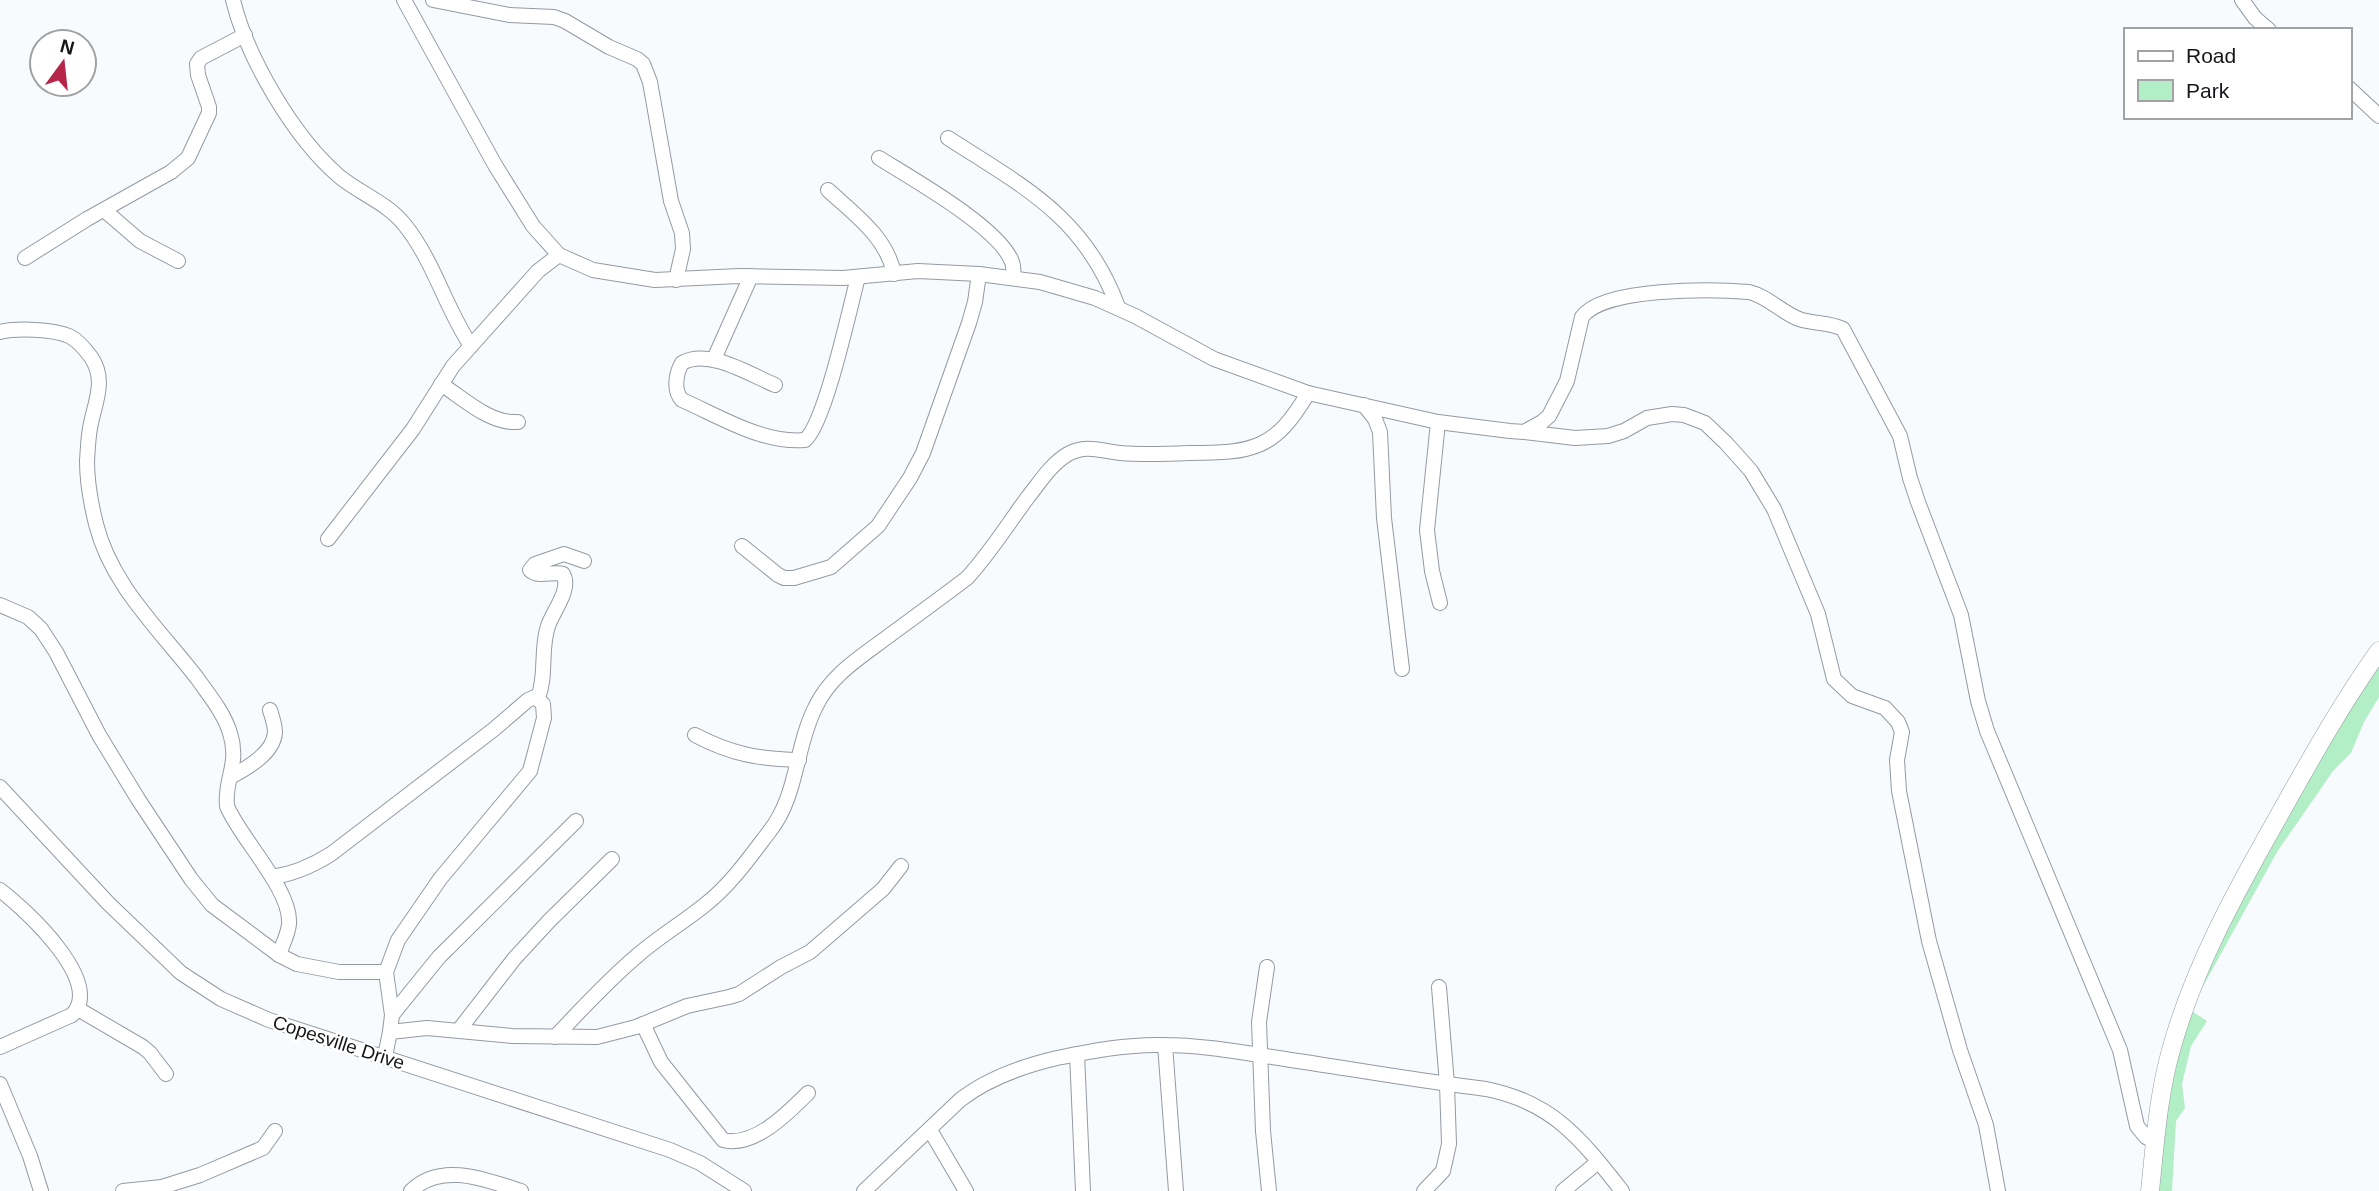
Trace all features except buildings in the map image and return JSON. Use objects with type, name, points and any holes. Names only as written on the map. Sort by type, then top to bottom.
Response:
[{"type":"main road","points":[[2150,1191],[2154,1141],[2170,1052],[2201,963],[2226,911],[2298,780],[2379,651]]},
{"type":"street","points":[[233,0],[258,65],[290,119],[328,165],[358,192],[392,211],[408,230],[432,270],[457,326],[471,346]]},
{"type":"street","points":[[404,0],[516,202],[544,241],[559,255],[593,270],[655,280],[751,276],[858,277],[918,271],[1014,278],[1080,293],[1118,307],[1214,359],[1308,393],[1438,422],[1575,438],[1597,438],[1616,434],[1652,416],[1672,414],[1691,417],[1705,423],[1757,480],[1774,509],[1818,614],[1833,679],[1852,696],[1885,709],[1898,722],[1902,732],[1897,760],[1899,791],[1929,941],[1960,1049],[1986,1125],[1998,1191]]},
{"type":"street","points":[[433,0],[509,15],[554,17],[572,24],[643,64],[652,95],[671,201],[682,233],[683,249],[676,280]]},
{"type":"street","points":[[2242,0],[2255,18],[2267,28]]},
{"type":"street","points":[[25,258],[172,172],[188,158],[209,113],[197,64],[201,58],[245,36]]},
{"type":"street","points":[[2351,90],[2379,116]]},
{"type":"street","points":[[948,138],[1025,188],[1072,227],[1104,273],[1118,307]]},
{"type":"street","points":[[879,158],[959,208],[985,231],[1010,258],[1014,278]]},
{"type":"street","points":[[828,190],[878,238],[887,251],[894,274]]},
{"type":"street","points":[[104,210],[140,241],[178,261]]},
{"type":"street","points":[[328,539],[413,429],[441,384],[471,346],[538,271],[559,255]]},
{"type":"street","points":[[742,546],[778,575],[794,579],[831,567],[853,546],[872,533],[910,478],[923,453],[970,323],[979,274]]},
{"type":"street","points":[[714,359],[751,276]]},
{"type":"street","points":[[775,385],[714,359],[698,358],[682,363],[676,390],[678,397],[761,433],[790,440],[805,440],[812,432],[828,388],[858,277]]},
{"type":"street","points":[[1524,432],[1542,422],[1554,407],[1571,368],[1582,317],[1600,304],[1671,291],[1749,292],[1761,296],[1801,320],[1843,329],[1897,428],[1910,478],[1961,615],[1978,701],[1987,731],[2120,1050],[2137,1126],[2146,1137],[2154,1141]]},
{"type":"street","points":[[0,332],[35,331],[69,335],[80,343],[97,368],[100,389],[89,436],[87,460],[96,525],[130,596],[209,695],[226,723],[233,746],[227,806],[272,877],[289,917],[279,955]]},
{"type":"street","points":[[441,384],[494,419],[509,423],[519,422]]},
{"type":"street","points":[[555,1037],[593,996],[636,956],[709,902],[733,877],[776,822],[788,799],[809,720],[833,679],[967,578],[1050,469],[1076,451],[1094,448],[1130,454],[1242,452],[1266,442],[1278,433],[1293,417],[1308,393]]},
{"type":"street","points":[[1364,405],[1378,424],[1380,432],[1384,518],[1402,669]]},
{"type":"street","points":[[1438,422],[1427,530],[1440,603]]},
{"type":"street","points":[[538,698],[543,676],[545,636],[565,588],[566,579],[559,573],[536,574],[530,570],[535,565],[564,554],[584,561]]},
{"type":"street","points":[[0,605],[29,617],[41,629],[56,652],[99,735],[138,799],[191,880],[212,905],[279,955],[309,968],[339,972],[386,972]]},
{"type":"street","points":[[272,877],[287,875],[314,865],[331,855],[493,730],[528,699],[538,698]]},
{"type":"street","points":[[386,1056],[392,1015],[386,972],[398,940],[440,878],[530,771],[544,718],[543,704],[538,698]]},
{"type":"street","points":[[232,776],[253,763],[272,742],[275,729],[271,710]]},
{"type":"street","points":[[695,735],[730,752],[750,757],[799,760]]},
{"type":"street","name":"Copesville Drive","points":[[0,787],[136,932],[201,988],[270,1020],[670,1150],[700,1163],[744,1191]]},
{"type":"street","points":[[392,1015],[439,957],[576,821]]},
{"type":"street","points":[[460,1030],[522,950],[612,859]]},
{"type":"street","points":[[390,1032],[427,1028],[512,1036],[597,1037],[643,1024],[687,1006],[739,994],[810,952],[883,889],[901,866]]},
{"type":"street","points":[[0,890],[28,912],[71,967],[81,990],[78,1009],[64,1019],[0,1047]]},
{"type":"street","points":[[1267,967],[1259,1023],[1259,1055],[1269,1191]]},
{"type":"street","points":[[1424,1191],[1443,1171],[1448,1154],[1447,1084],[1439,987]]},
{"type":"street","points":[[78,1009],[143,1047],[166,1074]]},
{"type":"street","points":[[643,1024],[660,1062],[723,1140],[731,1141],[761,1132],[784,1116],[808,1093]]},
{"type":"street","points":[[1165,1045],[1176,1191]]},
{"type":"street","points":[[864,1191],[974,1089],[1034,1063],[1121,1047],[1165,1045],[1259,1055],[1516,1096],[1542,1108],[1573,1134],[1622,1191]]},
{"type":"street","points":[[1077,1054],[1083,1191]]},
{"type":"street","points":[[1,1091],[30,1156],[41,1191]]},
{"type":"street","points":[[930,1130],[966,1191]]},
{"type":"street","points":[[123,1191],[162,1187],[200,1175],[263,1148],[275,1131]]},
{"type":"street","points":[[1563,1191],[1598,1162]]},
{"type":"street","points":[[411,1191],[428,1179],[451,1175],[478,1178],[521,1191]]},
{"type":"green space","points":[[2379,651],[2379,697],[2364,722],[2351,753],[2333,771],[2277,852],[2190,1010],[2207,1021],[2191,1046],[2182,1084],[2185,1108],[2176,1121],[2172,1191],[2150,1191],[2154,1141],[2201,963]]}]
